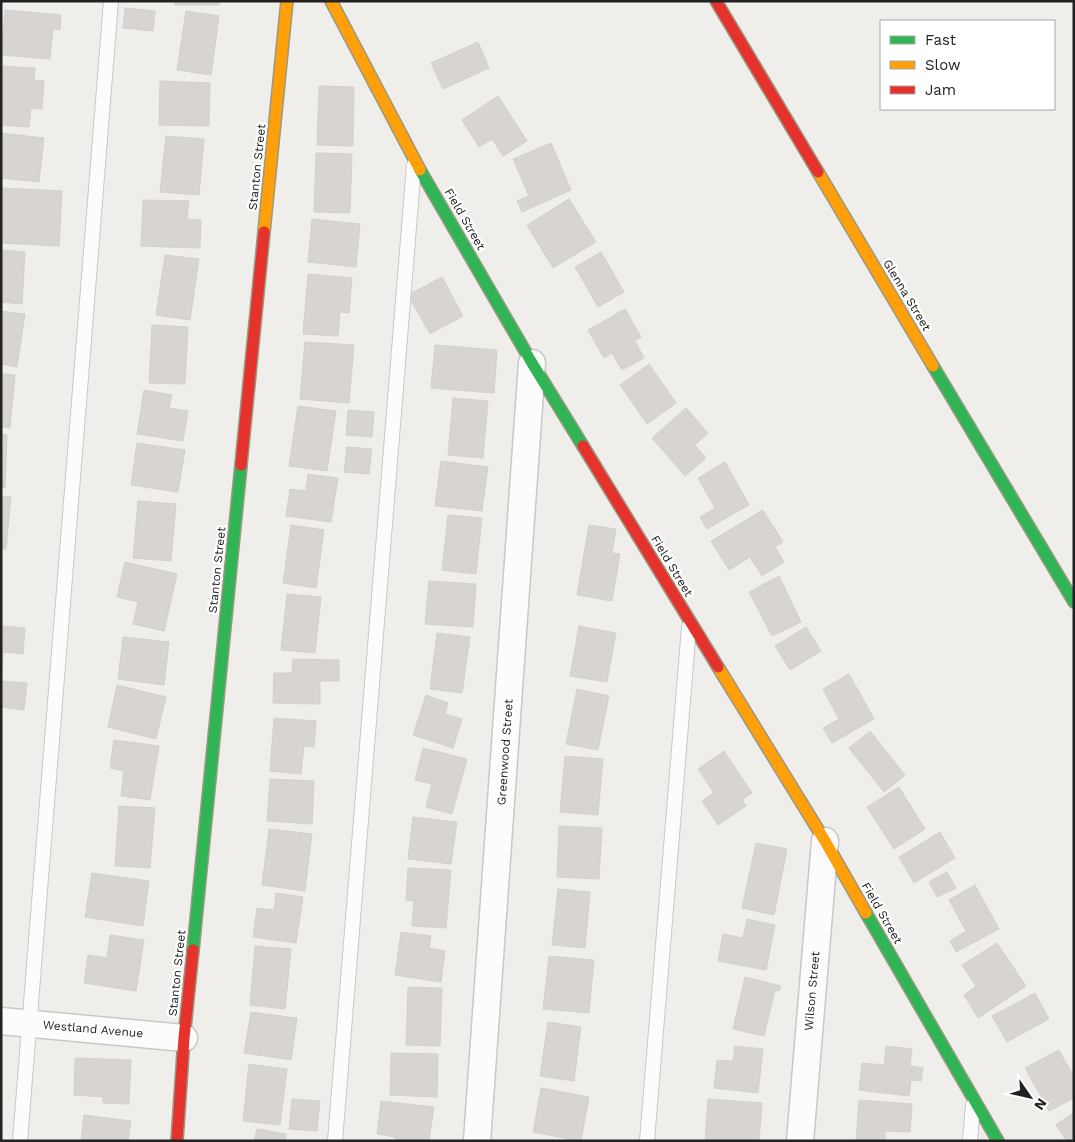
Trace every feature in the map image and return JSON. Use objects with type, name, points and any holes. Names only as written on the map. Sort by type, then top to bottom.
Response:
[{"type":"street","name":"Stanton Street","points":[[176,1141],[184,1038],[287,1]]},
{"type":"street","name":"Field Street","points":[[331,1],[414,159],[532,363],[825,841],[998,1141]]},
{"type":"street","name":"Glenna Street","points":[[716,1],[1074,602]]},
{"type":"street","name":"Greenwood Street","points":[[477,1141],[532,363]]},
{"type":"street","name":"Wilson Street","points":[[800,1141],[825,841]]},
{"type":"street","name":"Westland Avenue","points":[[1,1021],[184,1038]]},
{"type":"lane","points":[[20,1141],[111,1]]},
{"type":"lane","points":[[335,1141],[414,159]]},
{"type":"lane","points":[[647,1141],[690,621]]},
{"type":"lane","points":[[970,1141],[974,1099]]},
{"type":"building","points":[[175,1],[219,1],[219,5],[175,5]]},
{"type":"building","points":[[125,8],[155,11],[153,31],[123,28]]},
{"type":"building","points":[[5,10],[61,15],[60,30],[53,29],[50,59],[1,55]]},
{"type":"building","points":[[186,11],[219,16],[211,75],[177,70]]},
{"type":"building","points":[[478,42],[489,68],[443,89],[431,63]]},
{"type":"building","points":[[2,66],[35,68],[34,80],[44,81],[42,109],[31,108],[29,127],[1,125]]},
{"type":"building","points":[[160,81],[210,83],[209,126],[159,125]]},
{"type":"building","points":[[319,86],[354,87],[353,146],[317,145]]},
{"type":"building","points":[[498,96],[527,141],[503,156],[492,139],[479,147],[462,120]]},
{"type":"building","points":[[1,133],[44,138],[39,182],[1,178]]},
{"type":"building","points":[[166,136],[204,139],[199,195],[160,192]]},
{"type":"building","points":[[551,143],[571,190],[522,212],[517,201],[529,196],[513,159]]},
{"type":"building","points":[[316,153],[352,154],[350,213],[314,212]]},
{"type":"building","points":[[1,188],[62,191],[59,246],[1,243]]},
{"type":"building","points":[[569,199],[596,242],[553,268],[527,225]]},
{"type":"building","points":[[143,200],[189,201],[187,219],[201,220],[200,248],[141,246]]},
{"type":"building","points":[[312,219],[360,224],[356,267],[308,262]]},
{"type":"building","points":[[1,250],[25,252],[22,304],[1,302]]},
{"type":"building","points":[[601,252],[624,292],[598,307],[575,267]]},
{"type":"building","points":[[165,255],[199,259],[190,320],[156,315]]},
{"type":"building","points":[[308,274],[352,278],[349,313],[340,312],[338,336],[303,334]]},
{"type":"building","points":[[442,277],[463,316],[430,334],[408,295]]},
{"type":"building","points":[[625,309],[641,337],[635,341],[644,358],[622,370],[612,353],[604,358],[588,330]]},
{"type":"building","points":[[1,311],[25,314],[17,367],[1,364]]},
{"type":"building","points":[[152,325],[188,327],[185,384],[149,383]]},
{"type":"building","points":[[305,342],[354,345],[349,403],[300,399]]},
{"type":"building","points":[[435,345],[497,350],[494,393],[431,388]]},
{"type":"building","points":[[649,364],[676,403],[647,424],[620,385]]},
{"type":"building","points":[[1,374],[15,375],[10,428],[1,427]]},
{"type":"building","points":[[144,390],[172,395],[169,408],[188,411],[183,441],[137,434]]},
{"type":"building","points":[[453,398],[488,401],[483,458],[448,455]]},
{"type":"building","points":[[298,406],[336,411],[327,471],[289,466]]},
{"type":"building","points":[[686,408],[708,433],[695,445],[706,458],[685,476],[652,438]]},
{"type":"building","points":[[348,410],[374,412],[372,437],[346,435]]},
{"type":"building","points":[[1,434],[7,435],[5,488],[1,487]]},
{"type":"building","points":[[137,443],[185,450],[178,492],[131,485]]},
{"type":"building","points":[[347,447],[372,449],[369,474],[344,472]]},
{"type":"building","points":[[441,461],[488,467],[482,511],[435,506]]},
{"type":"building","points":[[725,462],[749,505],[707,529],[700,517],[715,508],[698,478]]},
{"type":"building","points":[[308,474],[338,478],[331,522],[286,516],[290,489],[306,491]]},
{"type":"building","points":[[1,497],[11,497],[6,549],[1,549]]},
{"type":"building","points":[[138,501],[176,504],[171,561],[133,558]]},
{"type":"building","points":[[763,510],[783,542],[775,547],[784,562],[762,576],[750,557],[729,570],[711,541]]},
{"type":"building","points":[[448,515],[482,518],[476,574],[442,570]]},
{"type":"building","points":[[291,525],[324,530],[316,588],[283,583]]},
{"type":"building","points":[[589,525],[616,529],[612,553],[620,554],[612,601],[577,595]]},
{"type":"building","points":[[125,562],[177,574],[164,631],[133,624],[138,602],[117,597]]},
{"type":"building","points":[[779,576],[801,622],[772,636],[749,592]]},
{"type":"building","points":[[429,581],[476,584],[473,627],[425,624]]},
{"type":"building","points":[[287,594],[321,597],[315,653],[281,650]]},
{"type":"building","points":[[1,626],[25,628],[23,654],[3,652],[2,671]]},
{"type":"building","points":[[579,626],[616,633],[607,682],[570,676]]},
{"type":"building","points":[[806,627],[821,651],[790,670],[775,646]]},
{"type":"building","points":[[437,633],[470,637],[462,693],[430,689]]},
{"type":"building","points":[[123,637],[169,642],[164,685],[118,679]]},
{"type":"building","points":[[293,659],[339,660],[339,681],[320,681],[320,704],[273,703],[274,673],[292,673]]},
{"type":"building","points":[[849,674],[874,719],[832,743],[823,728],[839,719],[823,689]]},
{"type":"building","points":[[1,681],[27,683],[24,710],[1,707]]},
{"type":"building","points":[[117,685],[166,697],[156,739],[108,727]]},
{"type":"building","points":[[577,689],[609,696],[598,750],[566,744]]},
{"type":"building","points":[[426,695],[448,703],[445,714],[462,719],[453,748],[413,735]]},
{"type":"building","points":[[274,718],[316,721],[314,747],[304,746],[301,774],[270,771]]},
{"type":"building","points":[[870,731],[905,775],[884,792],[849,748]]},
{"type":"building","points":[[114,740],[159,746],[150,800],[121,796],[124,771],[110,768]]},
{"type":"building","points":[[423,748],[467,759],[452,814],[426,807],[432,784],[415,780]]},
{"type":"building","points":[[724,751],[752,793],[742,800],[746,806],[718,825],[702,801],[714,793],[698,769]]},
{"type":"building","points":[[565,756],[603,759],[598,815],[560,812]]},
{"type":"building","points":[[270,779],[314,781],[312,824],[267,821]]},
{"type":"building","points":[[899,787],[925,829],[894,849],[867,807]]},
{"type":"building","points":[[119,806],[155,808],[150,868],[115,866]]},
{"type":"building","points":[[413,817],[457,822],[451,864],[408,859]]},
{"type":"building","points":[[559,826],[602,828],[599,879],[557,877]]},
{"type":"building","points":[[269,829],[312,834],[305,891],[262,885]]},
{"type":"building","points":[[940,832],[955,858],[914,883],[899,857]]},
{"type":"building","points":[[756,843],[787,849],[774,915],[742,908]]},
{"type":"building","points":[[408,868],[451,870],[446,928],[412,926],[414,901],[406,900]]},
{"type":"building","points":[[947,872],[956,888],[937,897],[929,882]]},
{"type":"building","points":[[92,873],[149,881],[143,926],[85,917]]},
{"type":"building","points":[[975,885],[999,929],[956,952],[950,941],[966,931],[949,900]]},
{"type":"building","points":[[558,889],[590,892],[585,948],[552,945]]},
{"type":"building","points":[[276,893],[303,897],[296,943],[253,937],[257,908],[274,910]]},
{"type":"building","points":[[747,919],[775,925],[766,970],[718,961],[723,934],[743,938]]},
{"type":"building","points":[[401,932],[431,936],[429,948],[445,951],[441,982],[395,975]]},
{"type":"building","points":[[110,935],[144,940],[136,991],[84,983],[88,955],[107,958]]},
{"type":"building","points":[[997,943],[1026,986],[978,1018],[964,995],[976,986],[962,965]]},
{"type":"building","points":[[255,946],[291,949],[285,1009],[250,1005]]},
{"type":"building","points":[[549,956],[594,960],[589,1013],[543,1009]]},
{"type":"building","points":[[745,977],[781,986],[779,991],[775,990],[764,1036],[733,1029]]},
{"type":"building","points":[[408,987],[442,988],[440,1046],[406,1045]]},
{"type":"building","points":[[1035,993],[1049,1019],[1007,1042],[992,1016]]},
{"type":"building","points":[[251,1012],[297,1018],[291,1060],[244,1053]]},
{"type":"building","points":[[548,1022],[581,1027],[574,1081],[540,1076]]},
{"type":"building","points":[[735,1046],[763,1049],[758,1093],[714,1088],[717,1060],[733,1061]]},
{"type":"building","points":[[886,1046],[912,1049],[910,1066],[923,1068],[921,1081],[911,1080],[909,1096],[859,1090],[862,1063],[884,1065]]},
{"type":"building","points":[[1059,1050],[1074,1077],[1074,1098],[1049,1111],[1025,1068]]},
{"type":"building","points":[[391,1053],[438,1054],[437,1097],[390,1095]]},
{"type":"building","points":[[75,1058],[131,1060],[129,1104],[103,1103],[103,1097],[74,1095]]},
{"type":"building","points":[[249,1064],[287,1069],[280,1125],[243,1121]]},
{"type":"building","points":[[541,1088],[589,1097],[581,1141],[533,1132]]},
{"type":"building","points":[[292,1099],[320,1101],[317,1131],[289,1129]]},
{"type":"building","points":[[708,1099],[762,1103],[759,1141],[705,1141]]},
{"type":"building","points":[[859,1100],[912,1104],[910,1132],[885,1131],[885,1141],[856,1141]]},
{"type":"building","points":[[381,1101],[434,1107],[429,1141],[395,1141],[395,1137],[377,1134]]},
{"type":"building","points":[[1074,1112],[1074,1141],[1067,1141],[1056,1125]]},
{"type":"building","points":[[84,1115],[131,1121],[128,1141],[81,1141]]},
{"type":"building","points":[[257,1129],[286,1134],[285,1141],[254,1141]]},
{"type":"traffic: fast","points":[[420,170],[532,363],[583,446]]},
{"type":"traffic: fast","points":[[933,366],[1074,602]]},
{"type":"traffic: fast","points":[[193,950],[241,465]]},
{"type":"traffic: fast","points":[[866,913],[998,1141]]},
{"type":"traffic: slow","points":[[264,232],[287,1]]},
{"type":"traffic: slow","points":[[331,1],[420,170]]},
{"type":"traffic: slow","points":[[818,172],[933,366]]},
{"type":"traffic: slow","points":[[718,667],[825,841],[866,913]]},
{"type":"traffic: jam","points":[[716,1],[818,172]]},
{"type":"traffic: jam","points":[[241,465],[264,232]]},
{"type":"traffic: jam","points":[[583,446],[718,667]]},
{"type":"traffic: jam","points":[[177,1141],[184,1038],[193,950]]}]
